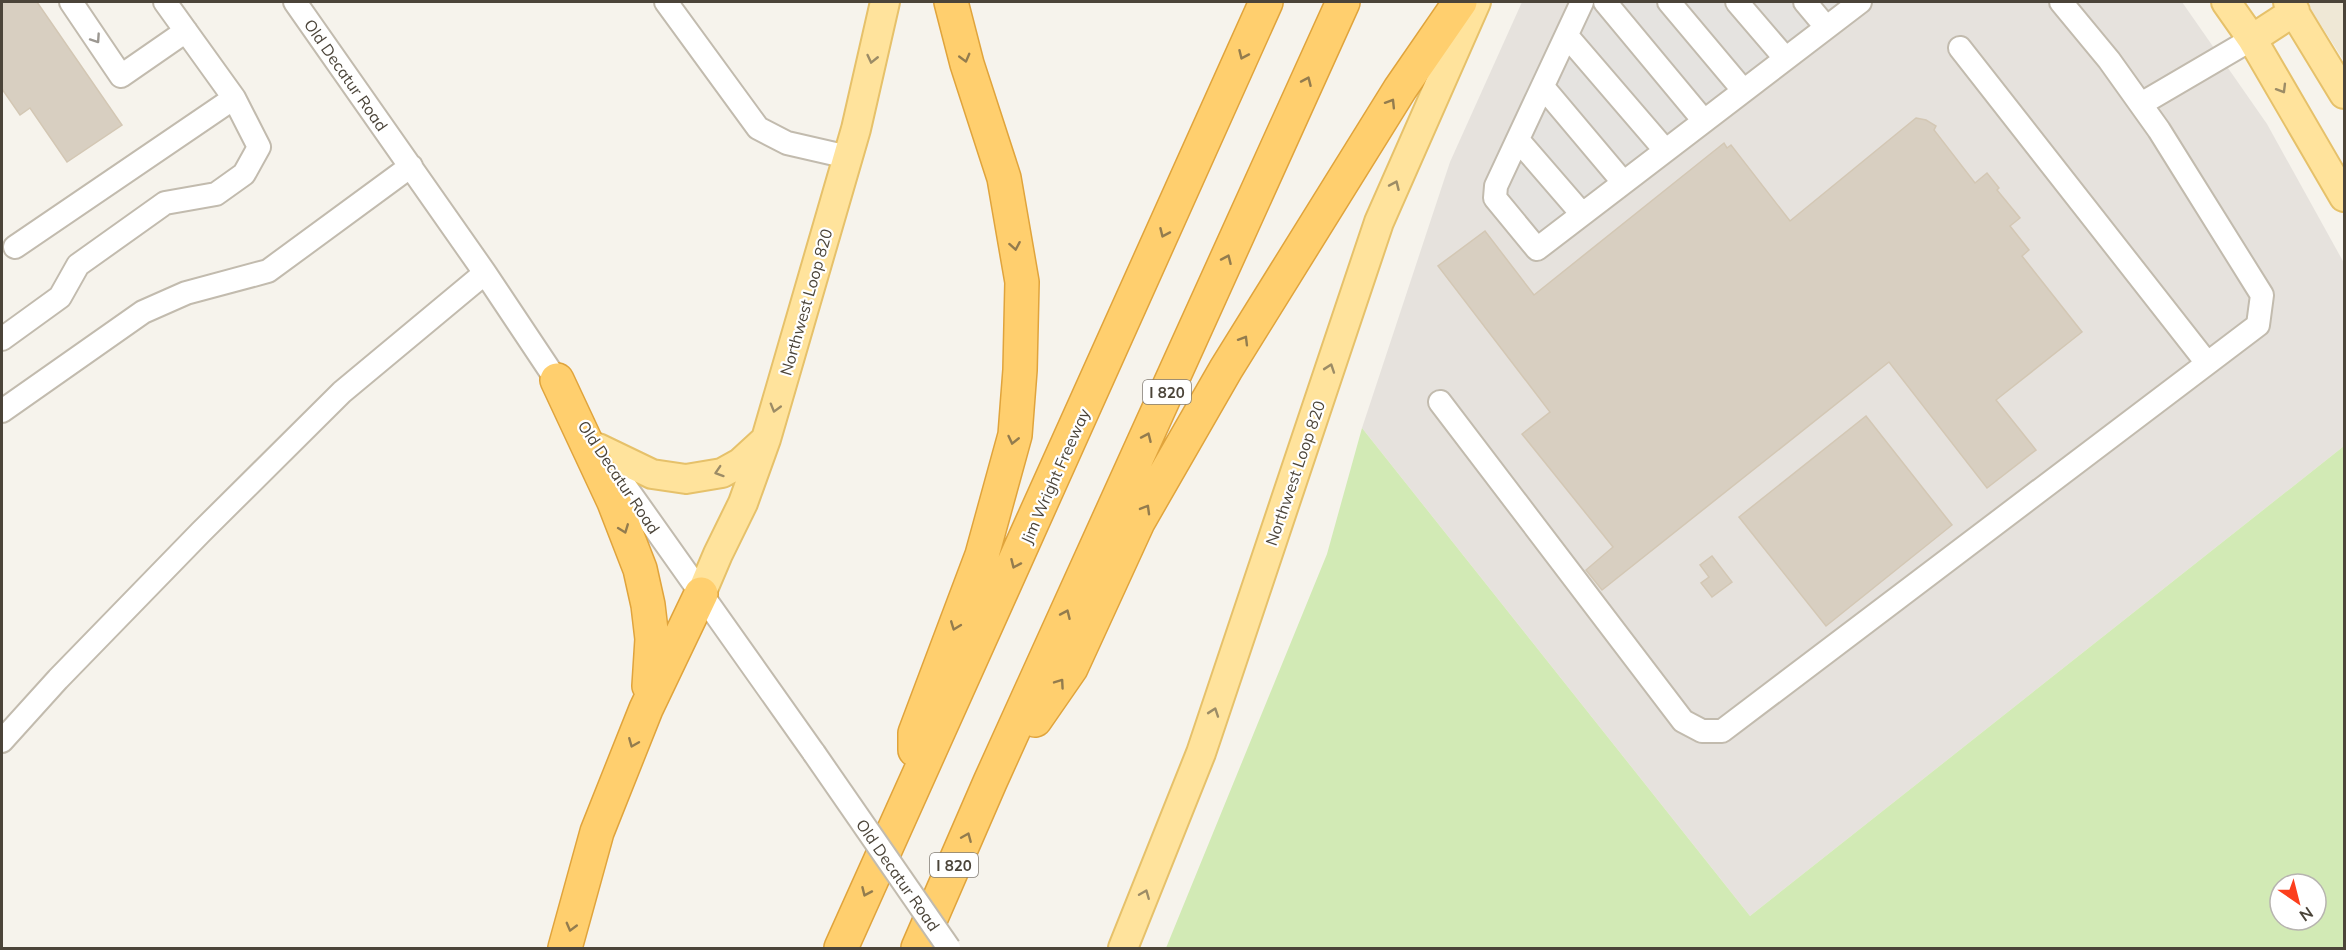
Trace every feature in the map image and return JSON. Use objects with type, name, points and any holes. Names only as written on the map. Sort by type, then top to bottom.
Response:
[{"type":"highway","points":[[916,781],[915,733],[982,555],[1015,435],[1020,370],[1022,282],[1004,178],[967,64],[951,2]]},
{"type":"highway","name":"Jim Wright Freeway","points":[[841,948],[1266,2]]},
{"type":"highway","name":"I 820","points":[[918,948],[990,782],[1343,2]]},
{"type":"highway","points":[[990,782],[1071,668],[1138,522],[1226,369],[1394,98],[1460,2]]},
{"type":"highway","points":[[557,380],[614,502],[640,569],[648,605],[652,639],[646,709]]},
{"type":"highway","points":[[565,948],[597,832],[646,709],[701,594]]},
{"type":"main road","name":"Northwest Loop 820","points":[[701,594],[743,503],[766,440],[848,157],[885,2]]},
{"type":"main road","name":"Northwest Loop 820","points":[[1123,948],[1201,753],[1379,222],[1476,2]]},
{"type":"main road","points":[[2226,2],[2252,39],[2344,197]]},
{"type":"main road","points":[[2252,39],[2298,5],[2344,94]]},
{"type":"main road","points":[[598,448],[652,474],[686,479],[722,473],[740,463],[766,440]]},
{"type":"street","points":[[71,2],[121,76],[186,31]]},
{"type":"street","points":[[2,339],[60,297],[78,265],[165,203],[216,194],[244,174],[259,147],[234,98],[165,2]]},
{"type":"street","name":"Old Decatur Road","points":[[295,2],[485,273],[557,380],[598,448],[949,948]]},
{"type":"street","points":[[666,2],[758,128],[787,142],[848,157]]},
{"type":"street","points":[[1582,2],[1496,186],[1495,198],[1537,249],[1860,2]]},
{"type":"street","points":[[1605,2],[1704,121]]},
{"type":"street","points":[[1669,2],[1743,90]]},
{"type":"street","points":[[1737,2],[1785,58]]},
{"type":"street","points":[[1805,2],[1826,27]]},
{"type":"street","points":[[1440,402],[1683,721],[1702,731],[1722,731],[2258,325],[2262,295],[2159,130],[2109,60],[2061,2]]},
{"type":"street","points":[[1567,36],[1665,150]]},
{"type":"street","points":[[2141,104],[2252,39]]},
{"type":"street","points":[[1960,48],[2207,363]]},
{"type":"street","points":[[1543,87],[1623,182]]},
{"type":"street","points":[[15,247],[234,98]]},
{"type":"street","points":[[1518,140],[1582,214]]},
{"type":"street","points":[[2,411],[144,312],[186,293],[268,271],[411,166]]},
{"type":"street","points":[[2,741],[58,679],[201,532],[342,392],[485,273]]},
{"type":"shaded area","points":[[1522,2],[2182,2],[2267,124],[2344,263],[2344,446],[1750,916],[1362,428],[1450,162]]},
{"type":"shaded area","points":[[1571,2],[1876,2],[1531,264],[1482,196]]},
{"type":"shaded area","points":[[2306,2],[2344,2],[2344,61]]},
{"type":"green space","points":[[1362,428],[1750,916],[2344,446],[2344,948],[1166,948],[1327,554]]},
{"type":"building","points":[[2,2],[37,2],[122,125],[67,162],[30,108],[20,115],[2,89]]},
{"type":"building","points":[[1916,118],[1926,120],[1936,126],[1934,130],[1975,183],[1987,173],[1999,188],[1997,190],[2020,218],[2010,226],[2029,250],[2022,256],[2082,332],[1996,400],[2036,450],[1987,488],[1889,362],[1602,590],[1586,570],[1613,547],[1522,434],[1550,412],[1438,266],[1485,231],[1534,295],[1724,143],[1727,148],[1731,145],[1790,221]]},
{"type":"building","points":[[1866,416],[1952,525],[1826,626],[1739,517]]},
{"type":"building","points":[[1712,556],[1732,582],[1712,597],[1701,583],[1709,577],[1700,565]]}]
